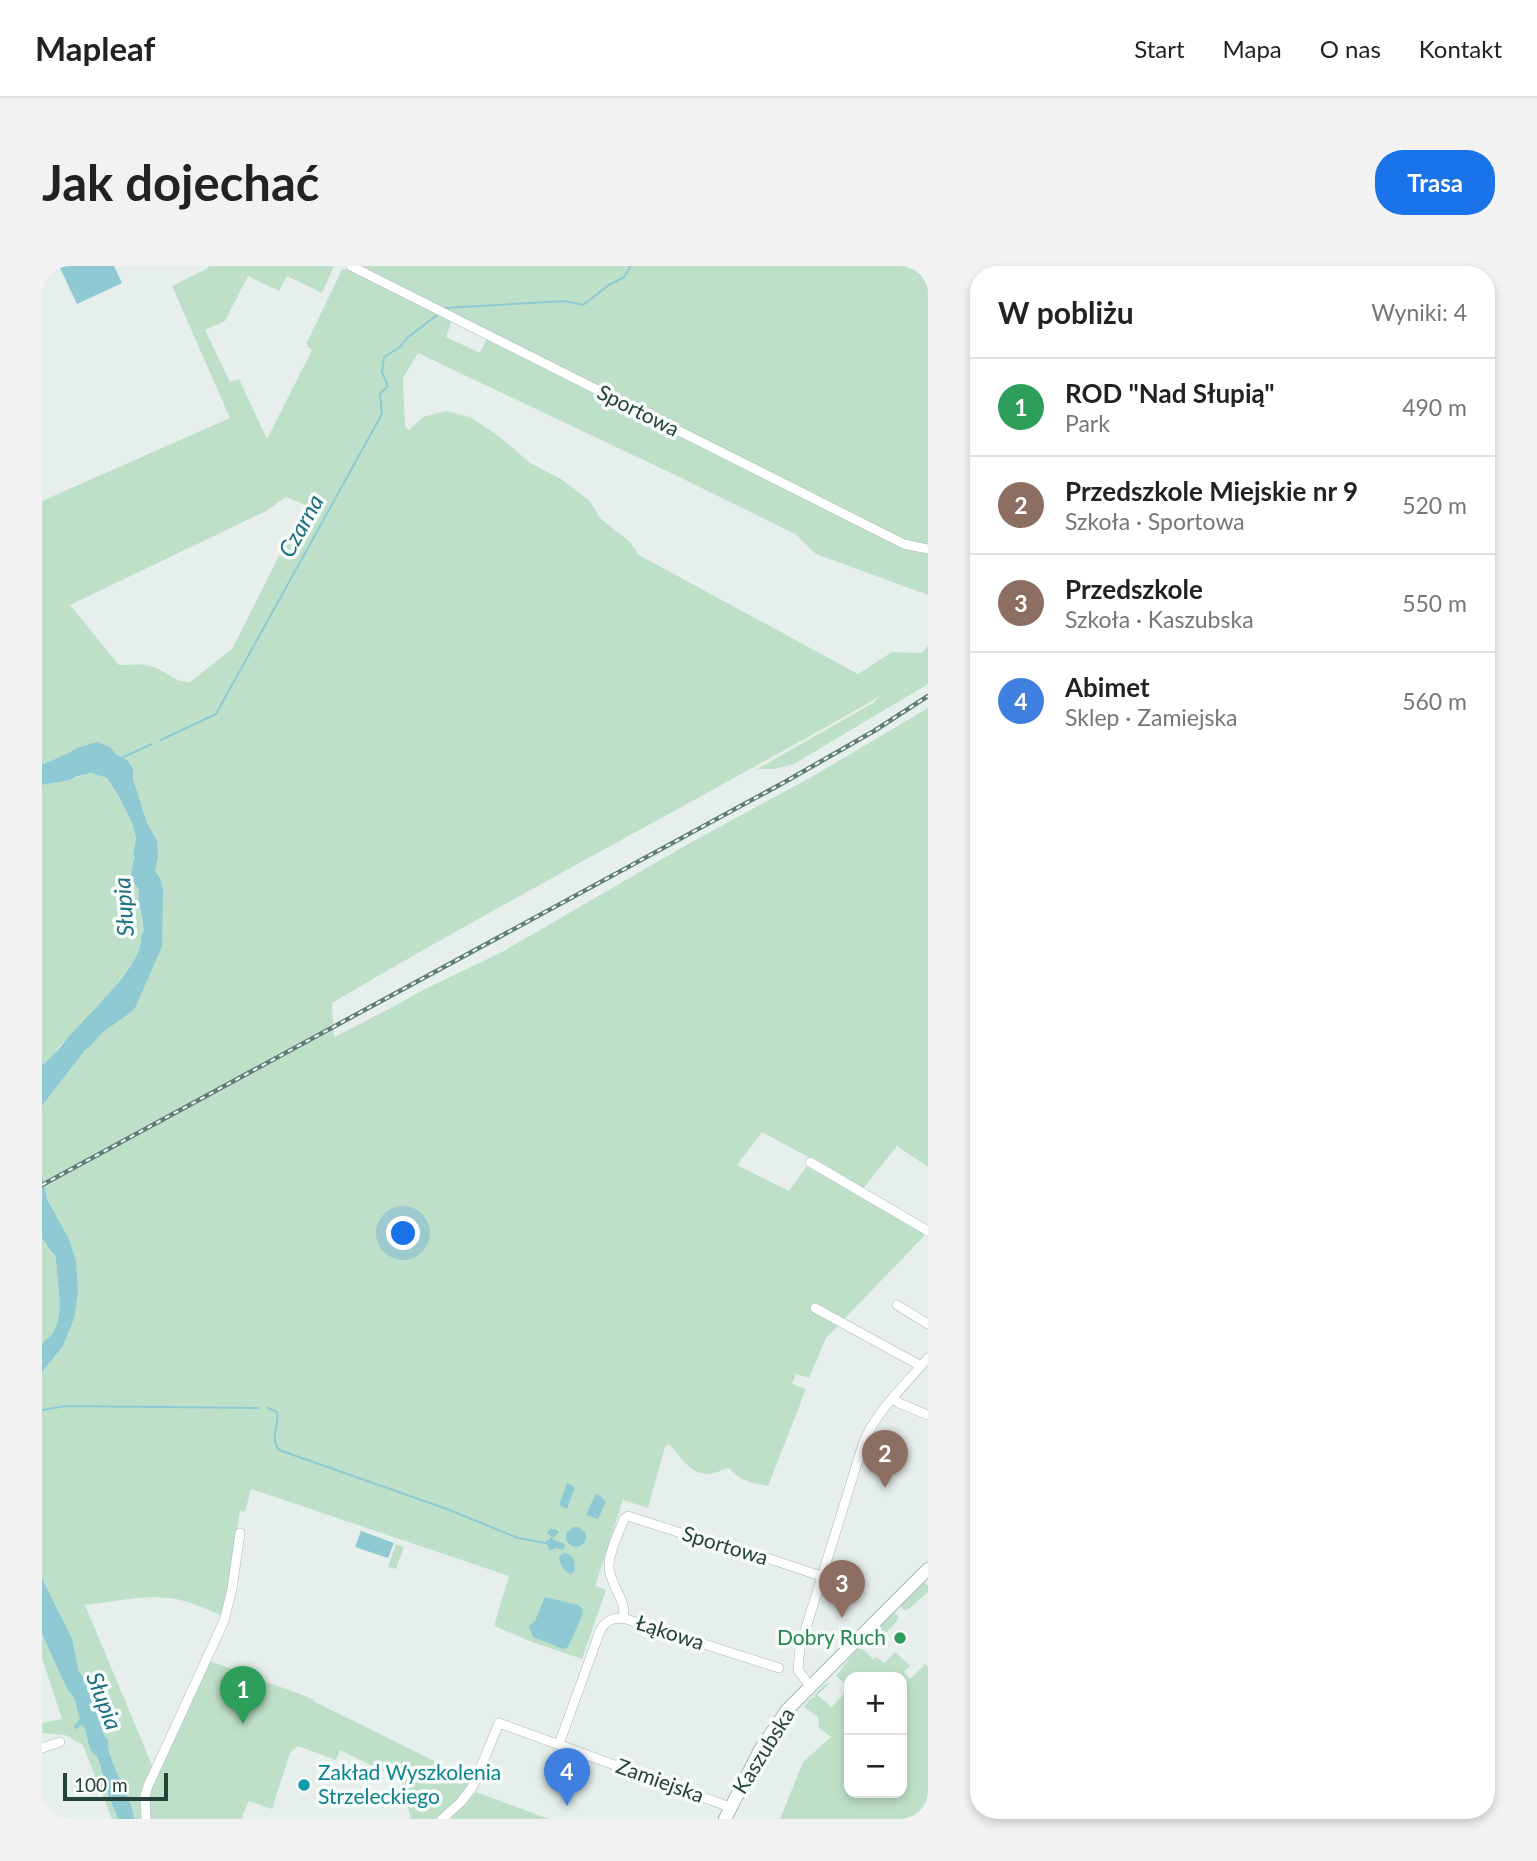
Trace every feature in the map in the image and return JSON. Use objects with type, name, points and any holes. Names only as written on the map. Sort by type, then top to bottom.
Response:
[{"type":"main road","name":"Kaszubska","points":[[727,1813],[760,1750],[788,1710],[928,1569]]},
{"type":"street","name":"Sportowa","points":[[351,266],[904,544],[928,549]]},
{"type":"street","points":[[810,1162],[928,1231]]},
{"type":"street","points":[[897,1306],[928,1324]]},
{"type":"street","points":[[810,1686],[798,1670],[797,1659],[867,1434],[893,1398],[925,1362],[815,1308]]},
{"type":"street","points":[[893,1398],[928,1415]]},
{"type":"street","name":"Sportowa","points":[[623,1618],[625,1611],[608,1568],[624,1519],[628,1516],[821,1576]]},
{"type":"street","points":[[146,1819],[145,1796],[148,1786],[223,1621],[232,1589],[240,1533]]},
{"type":"street","name":"Łąkowa","points":[[559,1744],[600,1631],[611,1619],[623,1618],[779,1668]]},
{"type":"street","name":"Zamiejska","points":[[442,1819],[461,1802],[473,1786],[499,1723],[559,1744],[727,1813]]},
{"type":"street","points":[[42,1748],[60,1742]]},
{"type":"green space","points":[[334,266],[322,293],[287,276],[279,291],[248,276],[225,321],[205,330],[230,382],[239,379],[267,439],[312,350],[307,342],[342,270],[349,268],[452,320],[446,337],[480,353],[487,338],[903,544],[928,549],[928,595],[816,554],[795,534],[418,353],[403,378],[405,427],[409,430],[423,417],[446,411],[470,417],[500,437],[530,463],[561,479],[589,500],[601,519],[630,542],[639,555],[858,674],[892,652],[922,653],[928,646],[928,684],[794,764],[774,769],[757,769],[873,703],[881,694],[332,1003],[334,1037],[502,952],[928,708],[928,1167],[897,1146],[862,1190],[762,1132],[737,1165],[789,1191],[810,1162],[926,1234],[826,1338],[809,1378],[796,1374],[792,1384],[806,1389],[768,1486],[742,1479],[729,1468],[711,1474],[701,1473],[690,1468],[669,1444],[665,1447],[648,1508],[623,1500],[595,1586],[606,1590],[582,1659],[494,1626],[509,1576],[251,1489],[245,1512],[240,1511],[223,1616],[190,1603],[159,1597],[85,1605],[152,1765],[140,1796],[143,1819],[135,1819],[85,1679],[79,1672],[73,1645],[42,1578],[42,1372],[63,1346],[74,1319],[76,1261],[69,1239],[44,1192],[42,1106],[85,1050],[102,1033],[134,1010],[163,889],[155,871],[157,840],[147,823],[133,769],[108,748],[98,745],[80,748],[42,764],[42,501],[230,418],[172,286],[208,268]],"holes":[[[286,497],[305,505],[232,649],[190,682],[180,681],[149,666],[119,665],[70,605],[266,511]]]},
{"type":"green space","points":[[360,266],[928,266],[928,546],[910,542],[879,528]]},
{"type":"green space","points":[[91,773],[107,778],[132,823],[136,838],[133,855],[136,857],[138,897],[145,931],[137,957],[110,993],[42,1065],[42,785]]},
{"type":"green space","points":[[42,1238],[56,1256],[59,1314],[54,1331],[42,1344]]},
{"type":"green space","points":[[396,1544],[404,1547],[396,1569],[388,1567]]},
{"type":"green space","points":[[922,1581],[928,1586],[928,1592],[907,1610],[902,1609],[900,1603]]},
{"type":"green space","points":[[893,1612],[898,1616],[897,1621],[874,1646],[864,1645],[863,1641]]},
{"type":"green space","points":[[42,1634],[67,1689],[74,1698],[90,1750],[100,1764],[118,1819],[112,1819],[83,1745],[65,1735],[42,1733],[42,1723],[62,1719],[42,1658]]},
{"type":"green space","points":[[858,1648],[884,1663],[895,1652],[910,1666],[904,1672],[844,1672],[844,1683],[836,1676]]},
{"type":"green space","points":[[210,1661],[313,1699],[473,1780],[439,1819],[411,1819],[401,1780],[340,1750],[336,1760],[298,1746],[290,1753],[272,1809],[249,1801],[241,1819],[150,1819],[147,1799]]},
{"type":"green space","points":[[925,1664],[928,1667],[928,1819],[780,1819],[803,1762],[831,1737],[819,1728],[818,1717],[804,1707],[827,1683],[829,1684],[817,1695],[832,1707],[844,1694],[844,1798],[907,1798],[907,1676],[910,1679]]},
{"type":"green space","points":[[476,1792],[549,1819],[450,1819]]},
{"type":"water","points":[[59,266],[114,266],[122,283],[77,304]]},
{"type":"water","points":[[97,742],[110,747],[128,761],[133,769],[133,778],[147,823],[157,840],[155,871],[163,889],[162,947],[134,1010],[102,1033],[85,1050],[42,1106],[42,1065],[127,971],[135,958],[144,931],[138,903],[139,890],[131,878],[136,838],[132,823],[107,778],[91,773],[42,785],[42,764]]},
{"type":"water","points":[[42,1176],[47,1199],[69,1239],[76,1261],[78,1291],[74,1319],[63,1346],[42,1372],[42,1344],[54,1331],[59,1304],[56,1256],[42,1238]]},
{"type":"water","points":[[567,1483],[575,1487],[567,1509],[559,1505]]},
{"type":"water","points":[[598,1494],[606,1502],[598,1519],[586,1515],[595,1495]]},
{"type":"water","points":[[576,1527],[583,1530],[586,1537],[583,1544],[576,1547],[569,1544],[566,1537],[569,1530]]},
{"type":"water","points":[[550,1529],[559,1532],[552,1539],[565,1544],[564,1550],[556,1548],[550,1551],[546,1541],[551,1536],[547,1533]]},
{"type":"water","points":[[361,1531],[394,1543],[388,1558],[355,1547]]},
{"type":"water","points":[[563,1553],[574,1559],[575,1571],[571,1574],[560,1563],[559,1557]]},
{"type":"water","points":[[42,1578],[72,1639],[79,1672],[91,1690],[93,1707],[108,1740],[109,1752],[135,1819],[118,1819],[100,1764],[90,1750],[85,1729],[82,1725],[74,1728],[80,1719],[74,1698],[67,1689],[42,1634]]},
{"type":"water","points":[[545,1597],[578,1605],[583,1609],[568,1647],[563,1649],[533,1637],[529,1626],[535,1621]]},
{"type":"waterway","name":"Czarna","points":[[445,308],[565,301],[583,305],[624,277],[631,266]]},
{"type":"waterway","name":"Czarna","points":[[161,740],[216,714],[382,414],[380,394],[388,386],[382,372],[384,357],[437,315]]},
{"type":"waterway","name":"Czarna","points":[[121,758],[152,744]]},
{"type":"waterway","points":[[42,1410],[66,1406],[258,1408]]},
{"type":"waterway","points":[[268,1408],[277,1412],[275,1441],[279,1450],[447,1509],[518,1538],[546,1543]]},
{"type":"railway","points":[[42,1185],[783,783],[874,731],[928,696]]},
{"type":"place","name":"Przedszkole Miejskie nr 9","points":[[885,1488]]},
{"type":"place","name":"Przedszkole","points":[[842,1618]]},
{"type":"place","name":"Dobry Ruch","points":[[900,1638]]},
{"type":"place","name":"ROD \"Nad Słupią\"","points":[[243,1724]]},
{"type":"place","name":"Zakład Wyszkolenia Strzeleckiego","points":[[304,1785]]},
{"type":"place","name":"Abimet","points":[[567,1806]]},
{"type":"water label","name":"Słupia","points":[[124,907]]},
{"type":"water label","name":"Słupia","points":[[104,1701]]}]
